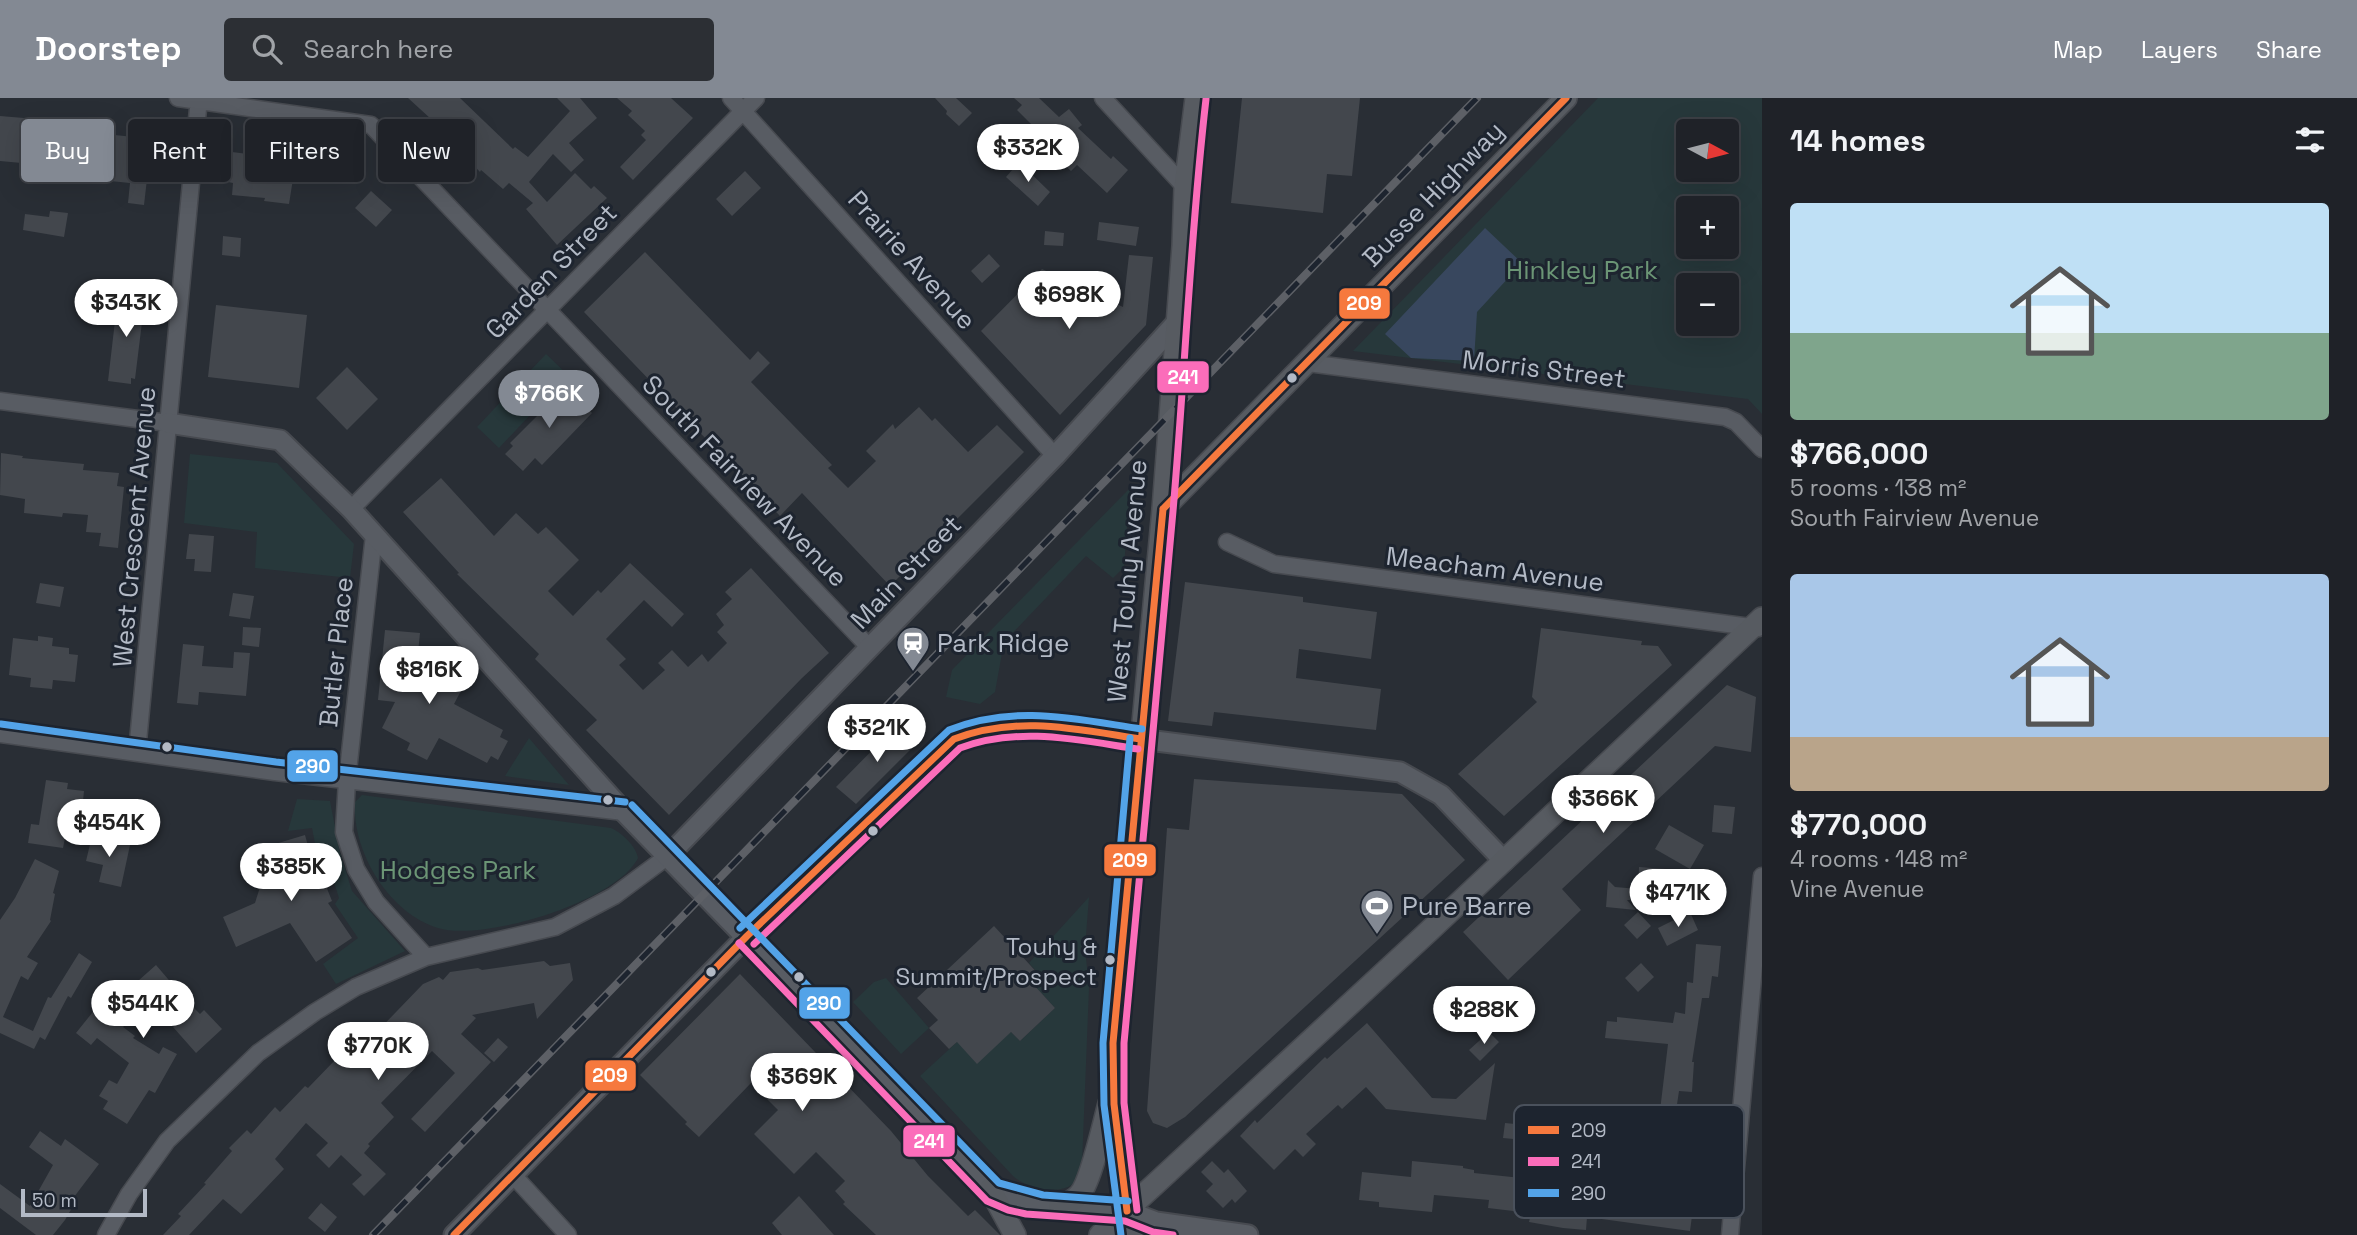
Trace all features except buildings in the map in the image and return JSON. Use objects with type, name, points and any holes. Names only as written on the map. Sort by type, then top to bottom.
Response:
[{"type":"main road","name":"West Touhy Avenue","points":[[1132,1235],[1114,1088],[1113,1043],[1163,509],[1178,321],[1185,187],[1196,98]]},
{"type":"main road","name":"Busse Highway","points":[[1163,509],[1566,98]]},
{"type":"main road","points":[[1100,1235],[1759,624]]},
{"type":"main road","points":[[1060,1206],[1081,1194],[1089,1176],[1114,1088]]},
{"type":"main road","points":[[990,1189],[1015,1235]]},
{"type":"street","name":"South Fairview Avenue","points":[[178,98],[371,125],[870,648]]},
{"type":"street","name":"Prairie Avenue","points":[[731,98],[1055,456]]},
{"type":"street","name":"Garden Street","points":[[351,509],[756,98]]},
{"type":"street","points":[[1104,98],[1185,187]]},
{"type":"street","name":"West Crescent Avenue","points":[[137,752],[199,99]]},
{"type":"street","name":"Main Street","points":[[668,856],[1055,456],[1178,321]]},
{"type":"street","name":"Morris Street","points":[[1308,363],[1725,417],[1736,422],[1762,449]]},
{"type":"street","points":[[0,401],[280,440],[351,509],[624,811],[990,1189],[1011,1200],[1127,1211],[1156,1222],[1248,1235]]},
{"type":"street","name":"Butler Place","points":[[374,535],[347,780],[344,832],[356,869],[376,902],[426,957]]},
{"type":"street","name":"Meacham Avenue","points":[[1227,542],[1274,564],[1759,624]]},
{"type":"street","points":[[454,1235],[747,936],[954,739],[972,730],[1012,724],[1400,772],[1441,795],[1504,861]]},
{"type":"street","points":[[0,734],[347,780],[624,811]]},
{"type":"street","points":[[106,1235],[129,1194],[167,1141],[258,1054],[315,1012],[356,987],[426,957],[555,927],[614,896],[668,856]]},
{"type":"street","points":[[1744,1108],[1757,991],[1762,876]]},
{"type":"street","points":[[513,1175],[568,1235]]},
{"type":"green space","name":"Hinkley Park","points":[[1598,98],[1762,98],[1762,414],[1748,399],[1353,351]]},
{"type":"green space","points":[[546,354],[568,375],[499,448],[477,427]]},
{"type":"green space","points":[[190,454],[277,463],[354,544],[350,578],[255,568],[257,532],[184,523]]},
{"type":"green space","points":[[1130,488],[1124,567],[1113,578],[1086,556],[1004,642],[995,692],[980,704],[946,697],[952,670]]},
{"type":"green space","points":[[529,738],[569,785],[505,776]]},
{"type":"green space","name":"Hodges Park","points":[[362,795],[611,828],[628,840],[638,858],[625,874],[604,889],[547,915],[485,929],[459,931],[438,928],[404,909],[389,895],[377,878],[360,841],[356,821],[355,802]]},
{"type":"green space","points":[[297,799],[330,801],[340,853],[352,891],[405,951],[336,984],[323,964],[358,938],[335,904],[339,898],[329,867],[320,869],[312,828],[288,831]]},
{"type":"green space","points":[[1089,897],[1085,948],[1089,988],[1082,1164],[1078,1178],[1071,1185],[1063,1189],[1045,1189],[1027,1184],[1013,1176],[920,1076],[957,1042],[1011,1032],[1020,1041],[1055,1008],[1034,985],[1042,978],[1029,963]]},
{"type":"green space","points":[[886,978],[929,1028],[901,1054],[853,1002],[874,982]]},
{"type":"water","points":[[1485,228],[1522,263],[1477,312],[1474,361],[1411,358],[1385,334]]},
{"type":"railway","points":[[373,1235],[1477,98]]},
{"type":"transit line","name":"209","points":[[1163,509],[1566,98]]},
{"type":"transit line","name":"241","points":[[1137,1210],[1124,1103],[1124,1043],[1167,577],[1206,99]]},
{"type":"transit line","name":"209","points":[[1127,1211],[1114,1104],[1113,1043],[1163,509]]},
{"type":"transit line","name":"290","points":[[740,928],[949,730],[997,717],[1021,716],[1068,718],[1142,729]]},
{"type":"transit line","name":"290","points":[[1,724],[276,762],[625,802]]},
{"type":"transit line","name":"209","points":[[454,1235],[747,936],[954,739],[1001,727],[1024,726],[1069,728],[1140,739]]},
{"type":"transit line","name":"241","points":[[754,944],[960,748],[982,741],[1026,736],[1071,739],[1138,749]]},
{"type":"transit line","name":"290","points":[[1121,1235],[1104,1105],[1103,1043],[1130,738]]},
{"type":"transit line","name":"290","points":[[632,805],[999,1183],[1043,1195],[1128,1201]]},
{"type":"transit line","name":"241","points":[[739,943],[987,1201],[1026,1214],[1125,1221],[1153,1232],[1173,1235]]},
{"type":"place","name":"Park Ridge","points":[[913,673]]},
{"type":"place","name":"Pure Barre","points":[[1377,936]]},
{"type":"place","name":"Touhy & Summit/Prospect","points":[[1110,960]]}]
